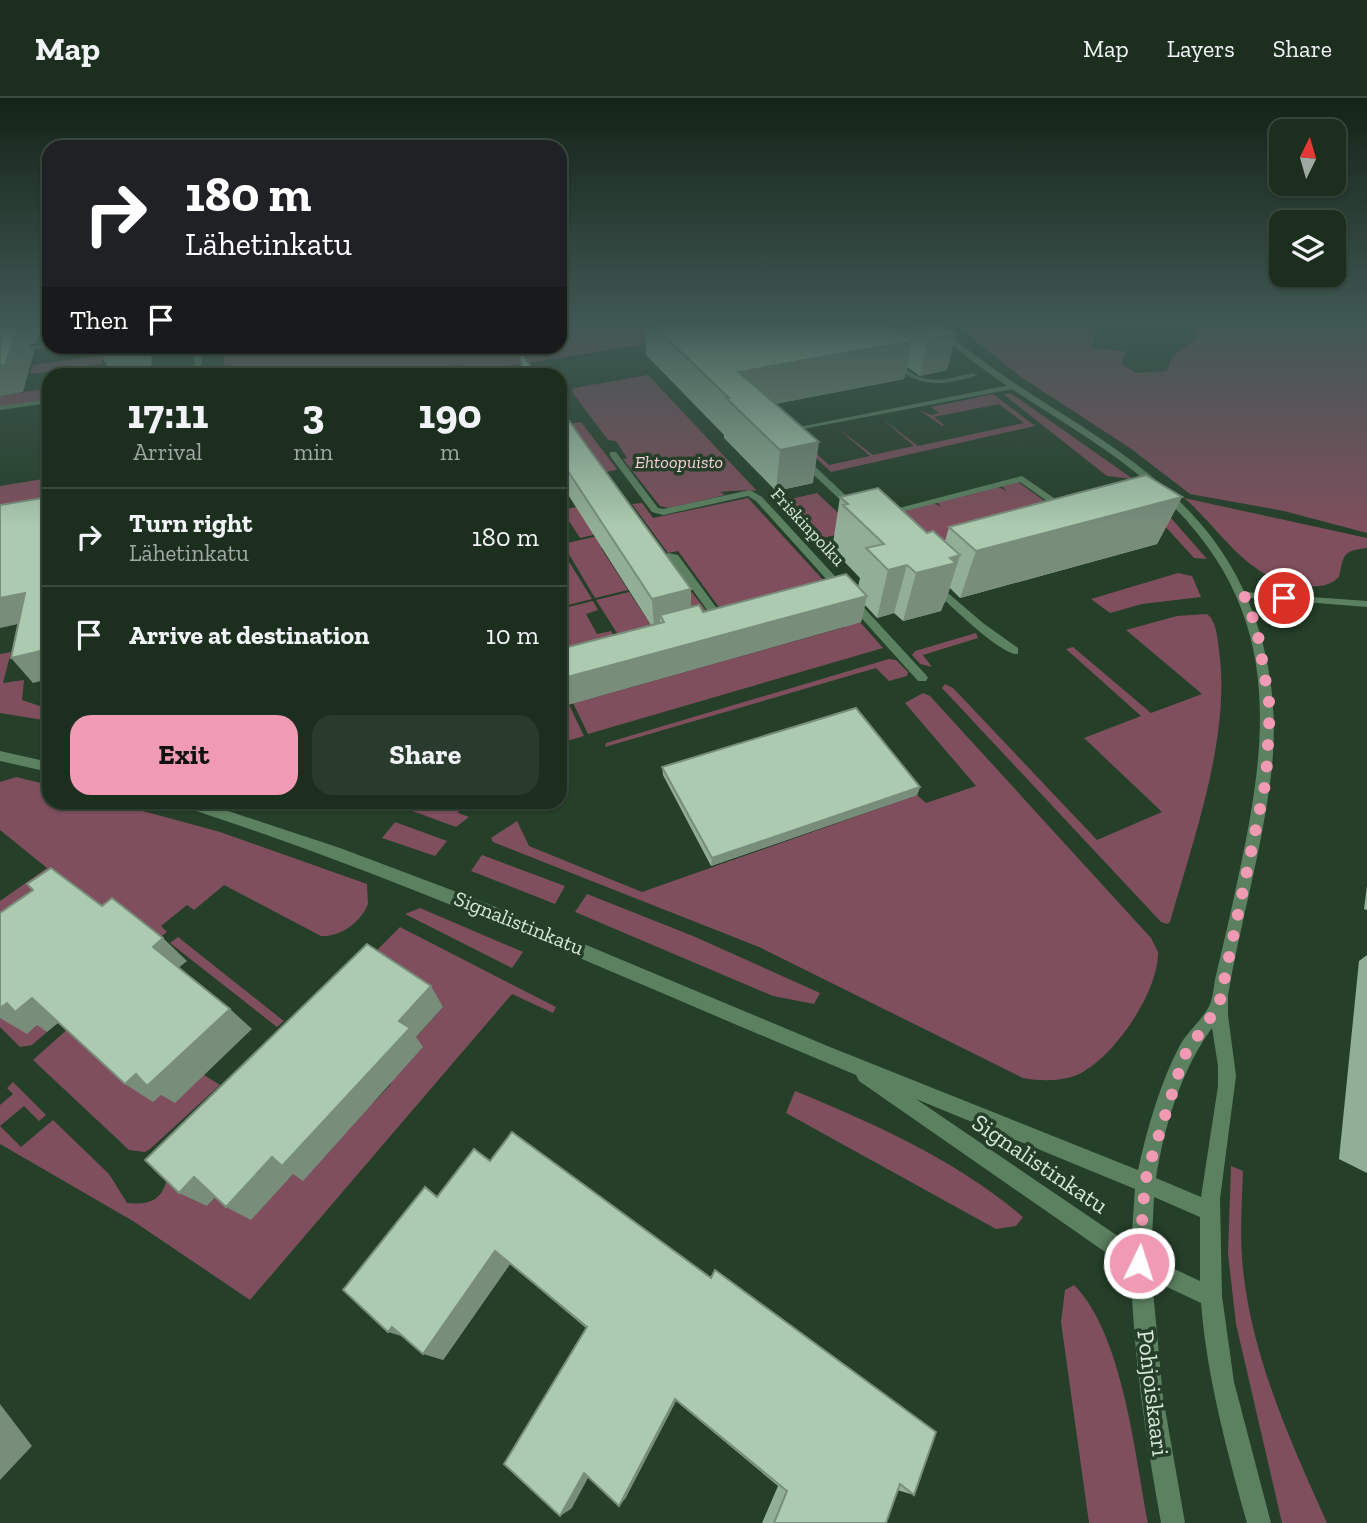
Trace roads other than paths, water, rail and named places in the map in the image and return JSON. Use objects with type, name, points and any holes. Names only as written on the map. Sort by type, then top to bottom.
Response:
[{"type":"street","points":[[803,427],[981,392]]},
{"type":"street","points":[[1024,392],[1122,460],[1170,499],[1215,548],[1244,595],[1257,629],[1270,708],[1266,780],[1219,1005],[1228,1083],[1214,1171],[1211,1297],[1240,1457],[1259,1523]]},
{"type":"street","points":[[0,408],[42,402]]},
{"type":"street","name":"Friskinpolku","points":[[613,454],[655,510],[663,512],[750,493],[759,499],[834,588],[922,678]]},
{"type":"street","points":[[798,455],[870,516],[1022,479],[1073,515]]},
{"type":"street","points":[[668,556],[674,557],[713,620],[742,613]]},
{"type":"street","points":[[925,575],[979,625],[1014,652]]},
{"type":"street","points":[[1244,595],[1367,604]]},
{"type":"street","points":[[0,755],[42,765]]},
{"type":"street","name":"Signalistinkatu","points":[[207,809],[355,858],[549,934],[846,1062],[1145,1182],[1211,1212]]},
{"type":"street","name":"Pohjoiskaari","points":[[1173,1523],[1153,1404],[1139,1263],[1145,1182],[1184,1056],[1219,1005]]},
{"type":"street","name":"Signalistinkatu","points":[[846,1062],[1139,1263],[1211,1297]]},
{"type":"park label","name":"Ehtoopuisto","points":[[679,462]]}]
